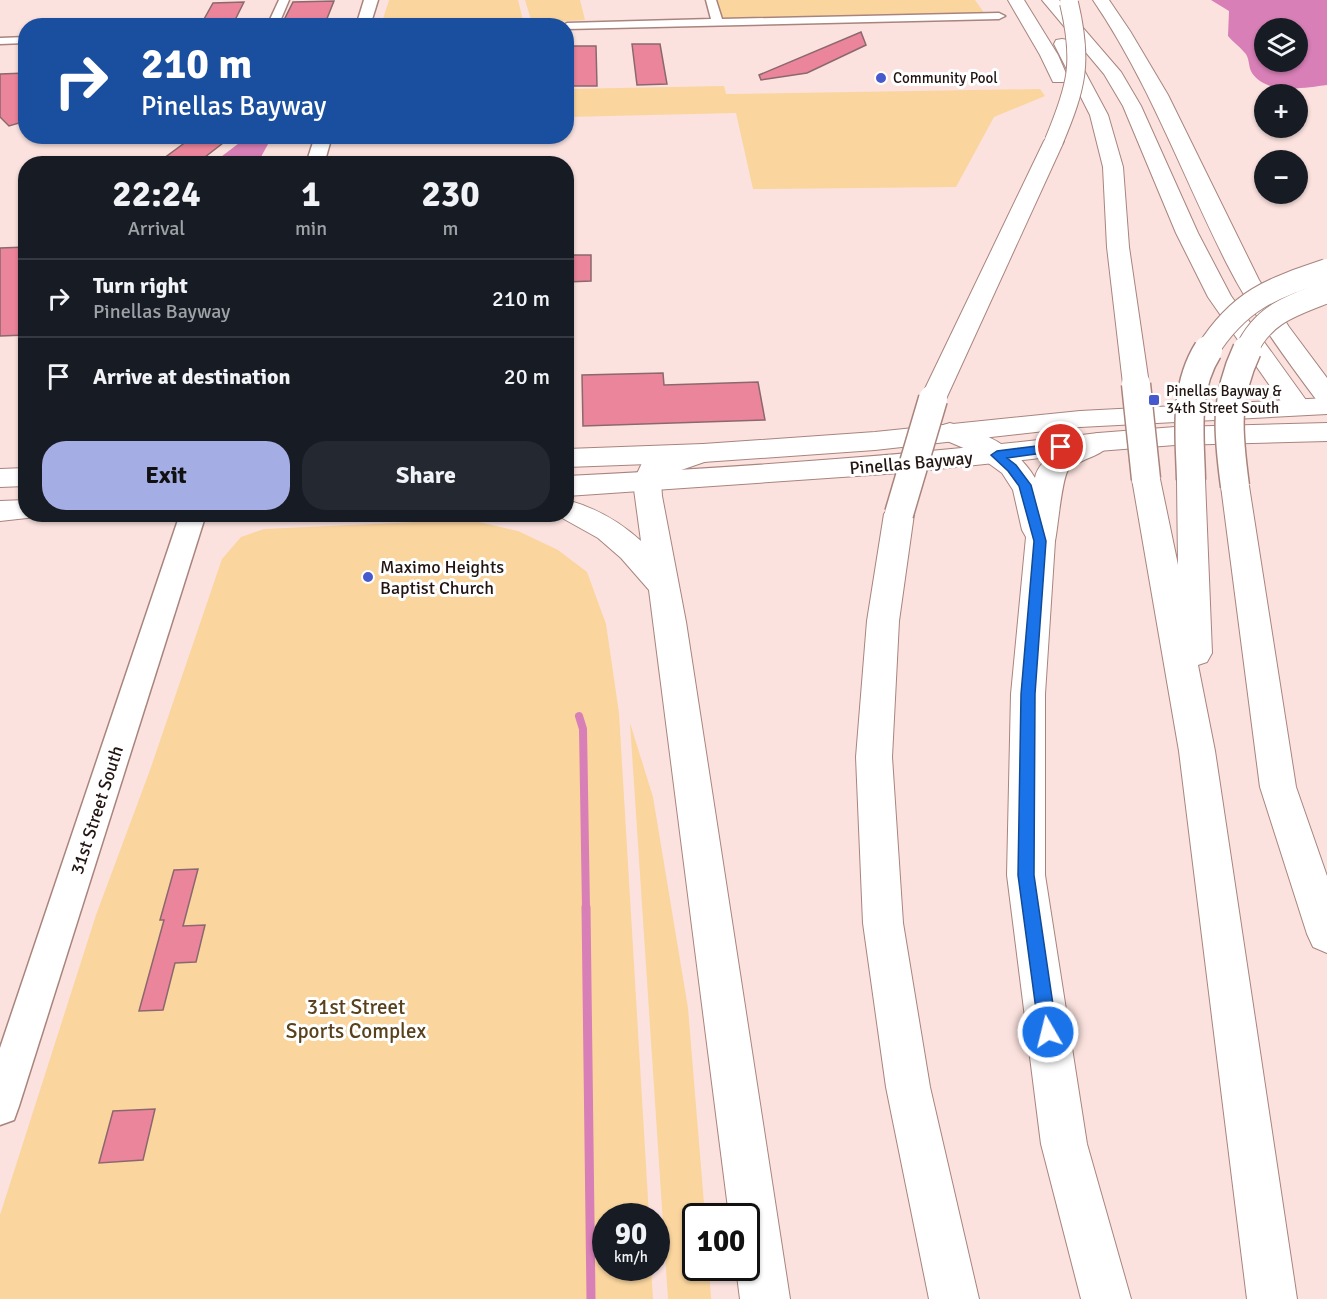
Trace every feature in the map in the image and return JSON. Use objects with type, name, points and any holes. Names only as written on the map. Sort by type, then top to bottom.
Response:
[{"type":"main road","points":[[1016,0],[1049,55],[1079,125]]},
{"type":"main road","points":[[1032,0],[1054,29],[1099,114],[1113,167],[1118,247],[1146,479],[1197,751],[1272,1299]]},
{"type":"main road","points":[[1050,0],[1112,72],[1132,106],[1187,232],[1220,297],[1298,407],[1323,437]]},
{"type":"main road","points":[[1101,0],[1126,35],[1144,67],[1239,265],[1290,346],[1327,396]]},
{"type":"main road","points":[[954,1299],[908,1086],[883,923],[874,757],[883,621],[899,514],[933,399],[1074,94],[1080,61],[1078,38],[1068,1]]},
{"type":"main road","points":[[1096,193],[1118,247]]},
{"type":"main road","points":[[1197,751],[1189,401],[1198,366],[1223,326],[1243,307],[1282,285],[1327,270]]},
{"type":"main road","points":[[1327,292],[1285,310],[1258,328],[1229,390],[1228,428],[1278,787],[1327,934]]},
{"type":"main road","points":[[1290,346],[1327,376]]},
{"type":"main road","name":"Pinellas Bayway","points":[[574,458],[703,453],[875,441],[1080,419],[1327,406]]},
{"type":"main road","points":[[950,432],[981,444],[1012,468],[1025,485],[1040,541]]},
{"type":"main road","name":"Pinellas Bayway","points":[[574,486],[768,476],[1175,436],[1323,437]]},
{"type":"main road","points":[[1098,442],[1060,461],[1050,472],[1045,521],[1040,541],[1028,694],[1026,875],[1064,1144],[1106,1299]]},
{"type":"main road","points":[[703,453],[670,462],[652,470],[647,482],[765,1299]]},
{"type":"main road","points":[[0,478],[18,477]]},
{"type":"main road","points":[[0,511],[18,510]]},
{"type":"main road","points":[[574,512],[608,530],[636,552],[664,588]]},
{"type":"street","points":[[276,18],[284,0]]},
{"type":"street","points":[[365,18],[371,0]]},
{"type":"street","points":[[711,0],[718,23]]},
{"type":"street","points":[[574,26],[999,16]]},
{"type":"street","points":[[0,41],[18,40]]},
{"type":"street","name":"31st Street South","points":[[0,1105],[190,522]]},
{"type":"green space","points":[[389,0],[518,0],[522,18],[383,18]]},
{"type":"green space","points":[[525,0],[580,0],[585,20],[574,21],[574,18],[530,18]]},
{"type":"green space","points":[[717,0],[975,0],[985,14],[723,20]]},
{"type":"green space","points":[[724,86],[726,94],[1040,89],[1045,96],[994,117],[956,187],[753,189],[736,113],[574,117],[574,89]]},
{"type":"green space","name":"31st Street Sports Complex","points":[[416,522],[479,522],[518,531],[558,550],[587,572],[606,624],[619,713],[648,1203],[592,1203],[592,1281],[652,1281],[653,1299],[0,1299],[0,1215],[96,915],[150,770],[222,559],[241,537],[264,529]]},
{"type":"green space","points":[[630,723],[653,797],[688,1008],[704,1203],[682,1203],[682,1281],[710,1281],[711,1299],[668,1299],[670,1203],[662,1203]]},
{"type":"shaded area","points":[[1211,0],[1327,0],[1327,85],[1308,87],[1308,84],[1265,84],[1252,73],[1246,54],[1228,36],[1229,11]]},
{"type":"shaded area","points":[[238,144],[268,144],[262,156],[222,156]]},
{"type":"building","points":[[334,1],[327,18],[285,18],[293,2]]},
{"type":"building","points":[[244,2],[236,18],[205,18],[213,3]]},
{"type":"building","points":[[861,32],[866,45],[807,73],[761,80],[759,75]]},
{"type":"building","points":[[632,44],[660,44],[667,84],[637,85]]},
{"type":"building","points":[[574,46],[596,46],[597,86],[574,86]]},
{"type":"building","points":[[18,73],[18,123],[9,126],[0,117],[0,74]]},
{"type":"building","points":[[183,144],[222,144],[206,156],[167,156]]},
{"type":"building","points":[[18,247],[18,335],[0,336],[0,248]]},
{"type":"building","points":[[574,255],[591,255],[591,281],[574,282]]},
{"type":"building","points":[[663,373],[664,385],[758,382],[765,420],[583,426],[582,375]]},
{"type":"building","points":[[198,869],[183,926],[205,925],[196,962],[175,963],[163,1010],[139,1011],[164,920],[160,920],[174,870]]},
{"type":"building","points":[[155,1109],[143,1160],[99,1163],[113,1111]]},
{"type":"waterway","points":[[579,716],[583,729],[586,908]]},
{"type":"waterway","points":[[586,907],[591,1299]]},
{"type":"place","name":"Community Pool","points":[[881,78]]},
{"type":"place","name":"Pinellas Bayway & 34th Street South","points":[[1154,400]]},
{"type":"place","name":"Maximo Heights Baptist Church","points":[[368,577]]},
{"type":"route","points":[[1048,1032],[1026,875],[1028,694],[1040,541],[1025,485],[1012,468],[997,455],[1061,447]]}]
